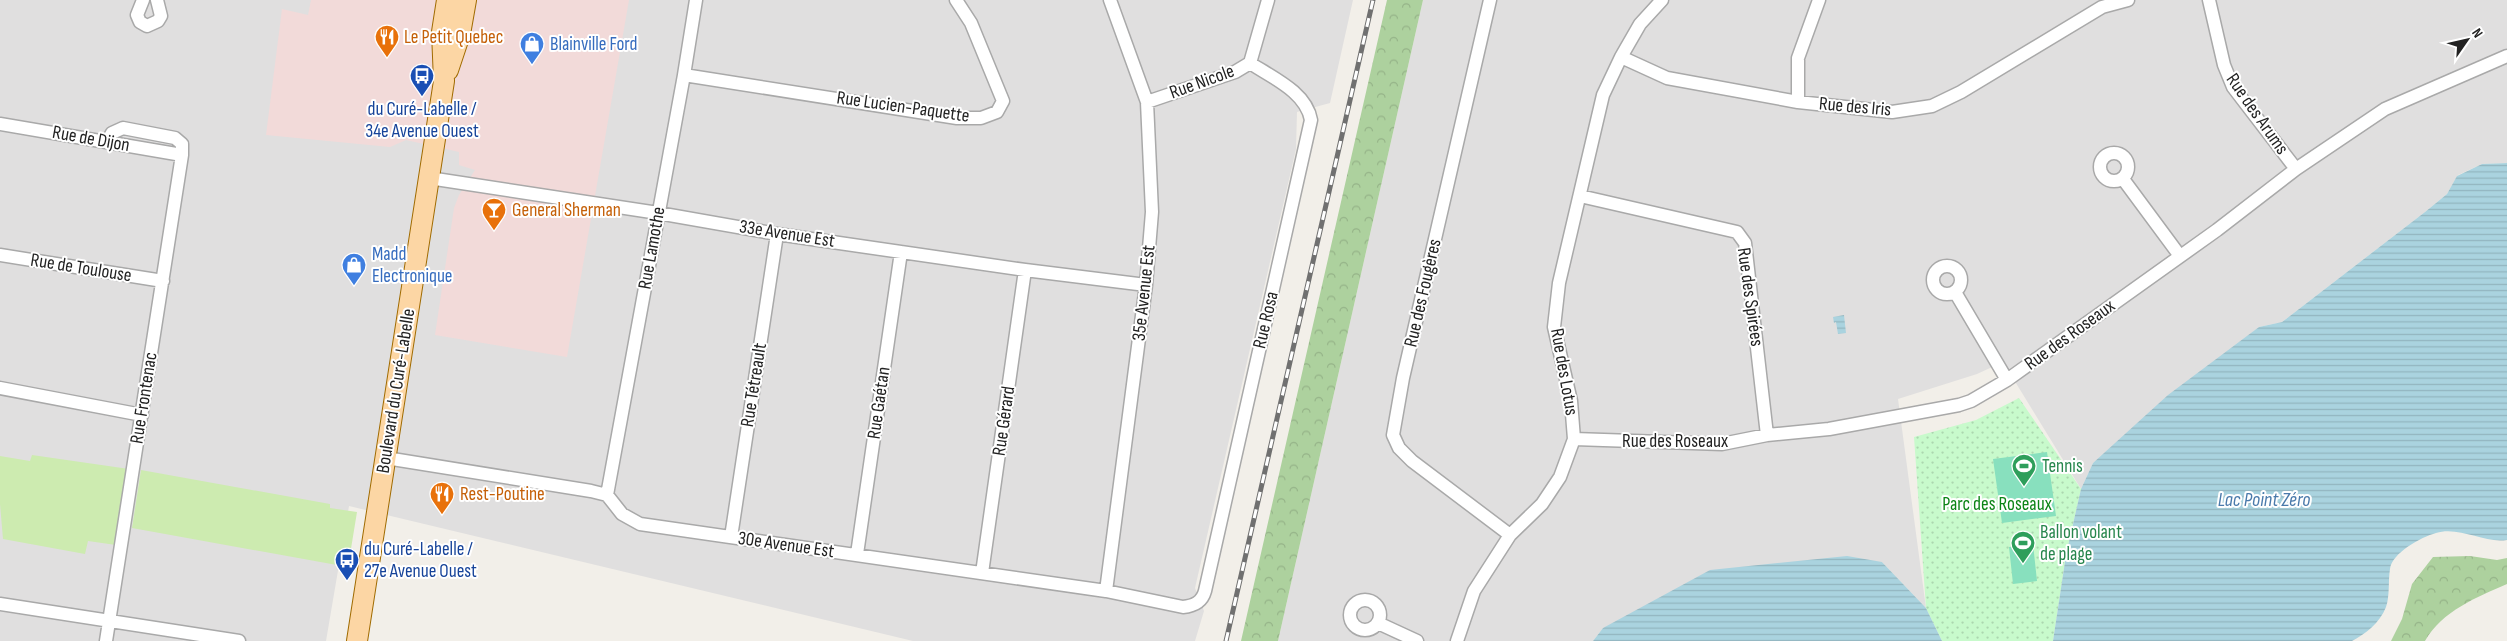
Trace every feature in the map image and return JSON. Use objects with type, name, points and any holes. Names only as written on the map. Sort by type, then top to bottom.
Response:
[{"type":"main road","name":"Boulevard du Curé-Labelle","points":[[444,81],[442,32],[447,0]]},
{"type":"main road","name":"Boulevard du Curé-Labelle","points":[[357,641],[444,81],[460,34],[466,0]]},
{"type":"street","points":[[143,0],[137,15],[140,22],[147,26],[158,21],[161,16],[157,0]]},
{"type":"street","name":"Rue Lamothe","points":[[607,496],[696,0]]},
{"type":"street","name":"Rue Lucien-Paquette","points":[[684,75],[957,118],[981,118],[997,112],[1003,102],[971,23],[956,0]]},
{"type":"street","name":"35e Avenue Est","points":[[1106,591],[1146,285],[1152,212],[1147,102],[1110,0]]},
{"type":"street","name":"Rue Nicole","points":[[1147,102],[1234,72],[1250,63],[1268,0]]},
{"type":"street","name":"Rue des Fougères","points":[[1490,0],[1403,378],[1394,435],[1399,448],[1412,461],[1510,535]]},
{"type":"street","name":"Rue des Lotus","points":[[1457,641],[1474,591],[1510,535],[1542,504],[1560,477],[1574,439],[1570,401],[1554,327],[1559,283],[1603,95],[1621,57],[1640,24],[1662,0]]},
{"type":"street","points":[[1798,102],[1798,58],[1819,0]]},
{"type":"street","name":"Rue des Iris","points":[[1621,57],[1667,78],[1798,102],[1892,112],[1932,106],[1967,89],[2102,7],[2128,0]]},
{"type":"street","name":"Rue des Arums","points":[[2208,0],[2224,65],[2233,87],[2296,169]]},
{"type":"street","name":"Rue des Roseaux","points":[[1574,439],[1722,444],[1768,435],[1829,429],[1959,405],[1971,401],[2007,380],[2180,256],[2296,169],[2385,109],[2507,56]]},
{"type":"street","name":"Rue Rosa","points":[[1198,603],[1205,590],[1311,120],[1309,108],[1301,98],[1250,63]]},
{"type":"street","name":"Rue de Dijon","points":[[0,124],[182,155]]},
{"type":"street","name":"Rue Frontenac","points":[[106,641],[182,155]]},
{"type":"street","name":"33e Avenue Est","points":[[429,178],[658,213],[777,234],[1025,270],[1146,285]]},
{"type":"street","points":[[2123,179],[2180,256]]},
{"type":"street","name":"Rue des Spirées","points":[[1580,196],[1737,232],[1745,243],[1768,435]]},
{"type":"street","name":"Rue Tétreault","points":[[731,537],[777,234]]},
{"type":"street","name":"Rue Gaétan","points":[[857,554],[901,252]]},
{"type":"street","name":"Rue de Toulouse","points":[[0,255],[163,281]]},
{"type":"street","name":"Rue Gérard","points":[[982,573],[1025,270]]},
{"type":"street","points":[[1955,292],[2007,380]]},
{"type":"street","points":[[0,388],[142,415]]},
{"type":"street","points":[[386,458],[607,496]]},
{"type":"street","name":"30e Avenue Est","points":[[607,496],[622,514],[640,524],[1106,591],[1183,606],[1198,603]]},
{"type":"street","points":[[0,604],[239,641]]},
{"type":"street","points":[[1378,623],[1416,641]]},
{"type":"shaded area","points":[[0,0],[1353,0],[1330,103],[1297,112],[1296,149],[1195,588],[1204,611],[1195,641],[913,641],[349,506],[326,641],[0,641]]},
{"type":"shaded area","points":[[311,0],[629,0],[567,357],[435,335],[454,208],[459,195],[475,170],[459,165],[459,152],[406,140],[390,147],[266,135],[282,9],[308,15]]},
{"type":"shaded area","points":[[1423,0],[2507,0],[2507,163],[2482,164],[2458,175],[2447,194],[2282,322],[2259,327],[2093,463],[2081,489],[2003,362],[1977,374],[1898,399],[1926,608],[1882,562],[1603,628],[1593,641],[1278,641]]},
{"type":"green space","points":[[1387,0],[1423,0],[1278,641],[1241,641]]},
{"type":"green space","name":"Parc des Roseaux","points":[[2019,398],[2081,489],[2066,555],[2053,641],[1942,641],[1926,608],[1914,437],[1976,420]]},
{"type":"green space","name":"Tennis","points":[[2047,452],[2056,516],[2002,523],[1993,459]]},
{"type":"green space","points":[[32,455],[129,469],[116,545],[88,541],[85,554],[3,539],[0,504],[0,456],[30,461]]},
{"type":"green space","points":[[141,470],[330,504],[330,508],[357,512],[348,567],[132,528]]},
{"type":"green space","name":"Ballon volant de plage","points":[[2033,544],[2037,581],[2013,584],[2009,547]]},
{"type":"green space","points":[[2470,556],[2497,560],[2507,558],[2507,584],[2461,606],[2441,621],[2425,641],[2391,641],[2402,619],[2412,584],[2433,557]]},
{"type":"water","name":"Lac Point Zéro","points":[[2507,163],[2507,540],[2490,540],[2463,533],[2445,531],[2430,535],[2408,546],[2392,563],[2389,574],[2388,598],[2383,613],[2372,627],[2352,641],[2053,641],[2066,555],[2081,489],[2093,463],[2168,395],[2259,327],[2282,322],[2425,212],[2447,194],[2457,176],[2482,164]]},
{"type":"water","points":[[1844,315],[1846,333],[1838,334],[1833,317]]},
{"type":"water","points":[[1847,556],[1882,562],[1926,608],[1942,641],[1593,641],[1603,628],[1710,570]]},
{"type":"railway","points":[[1226,641],[1373,0]]},
{"type":"place","name":"Le Petit Quebec","points":[[387,58]]},
{"type":"place","name":"Blainville Ford","points":[[532,65]]},
{"type":"place","name":"du Curé-Labelle / 34e Avenue Ouest","points":[[422,97]]},
{"type":"place","name":"General Sherman","points":[[494,231]]},
{"type":"place","name":"Madd Electronique","points":[[354,286]]},
{"type":"place","name":"Tennis","points":[[2024,487]]},
{"type":"place","name":"Rest-Poutine","points":[[442,515]]},
{"type":"place","name":"Ballon volant de plage","points":[[2023,564]]},
{"type":"place","name":"du Curé-Labelle / 27e Avenue Ouest","points":[[347,581]]}]
